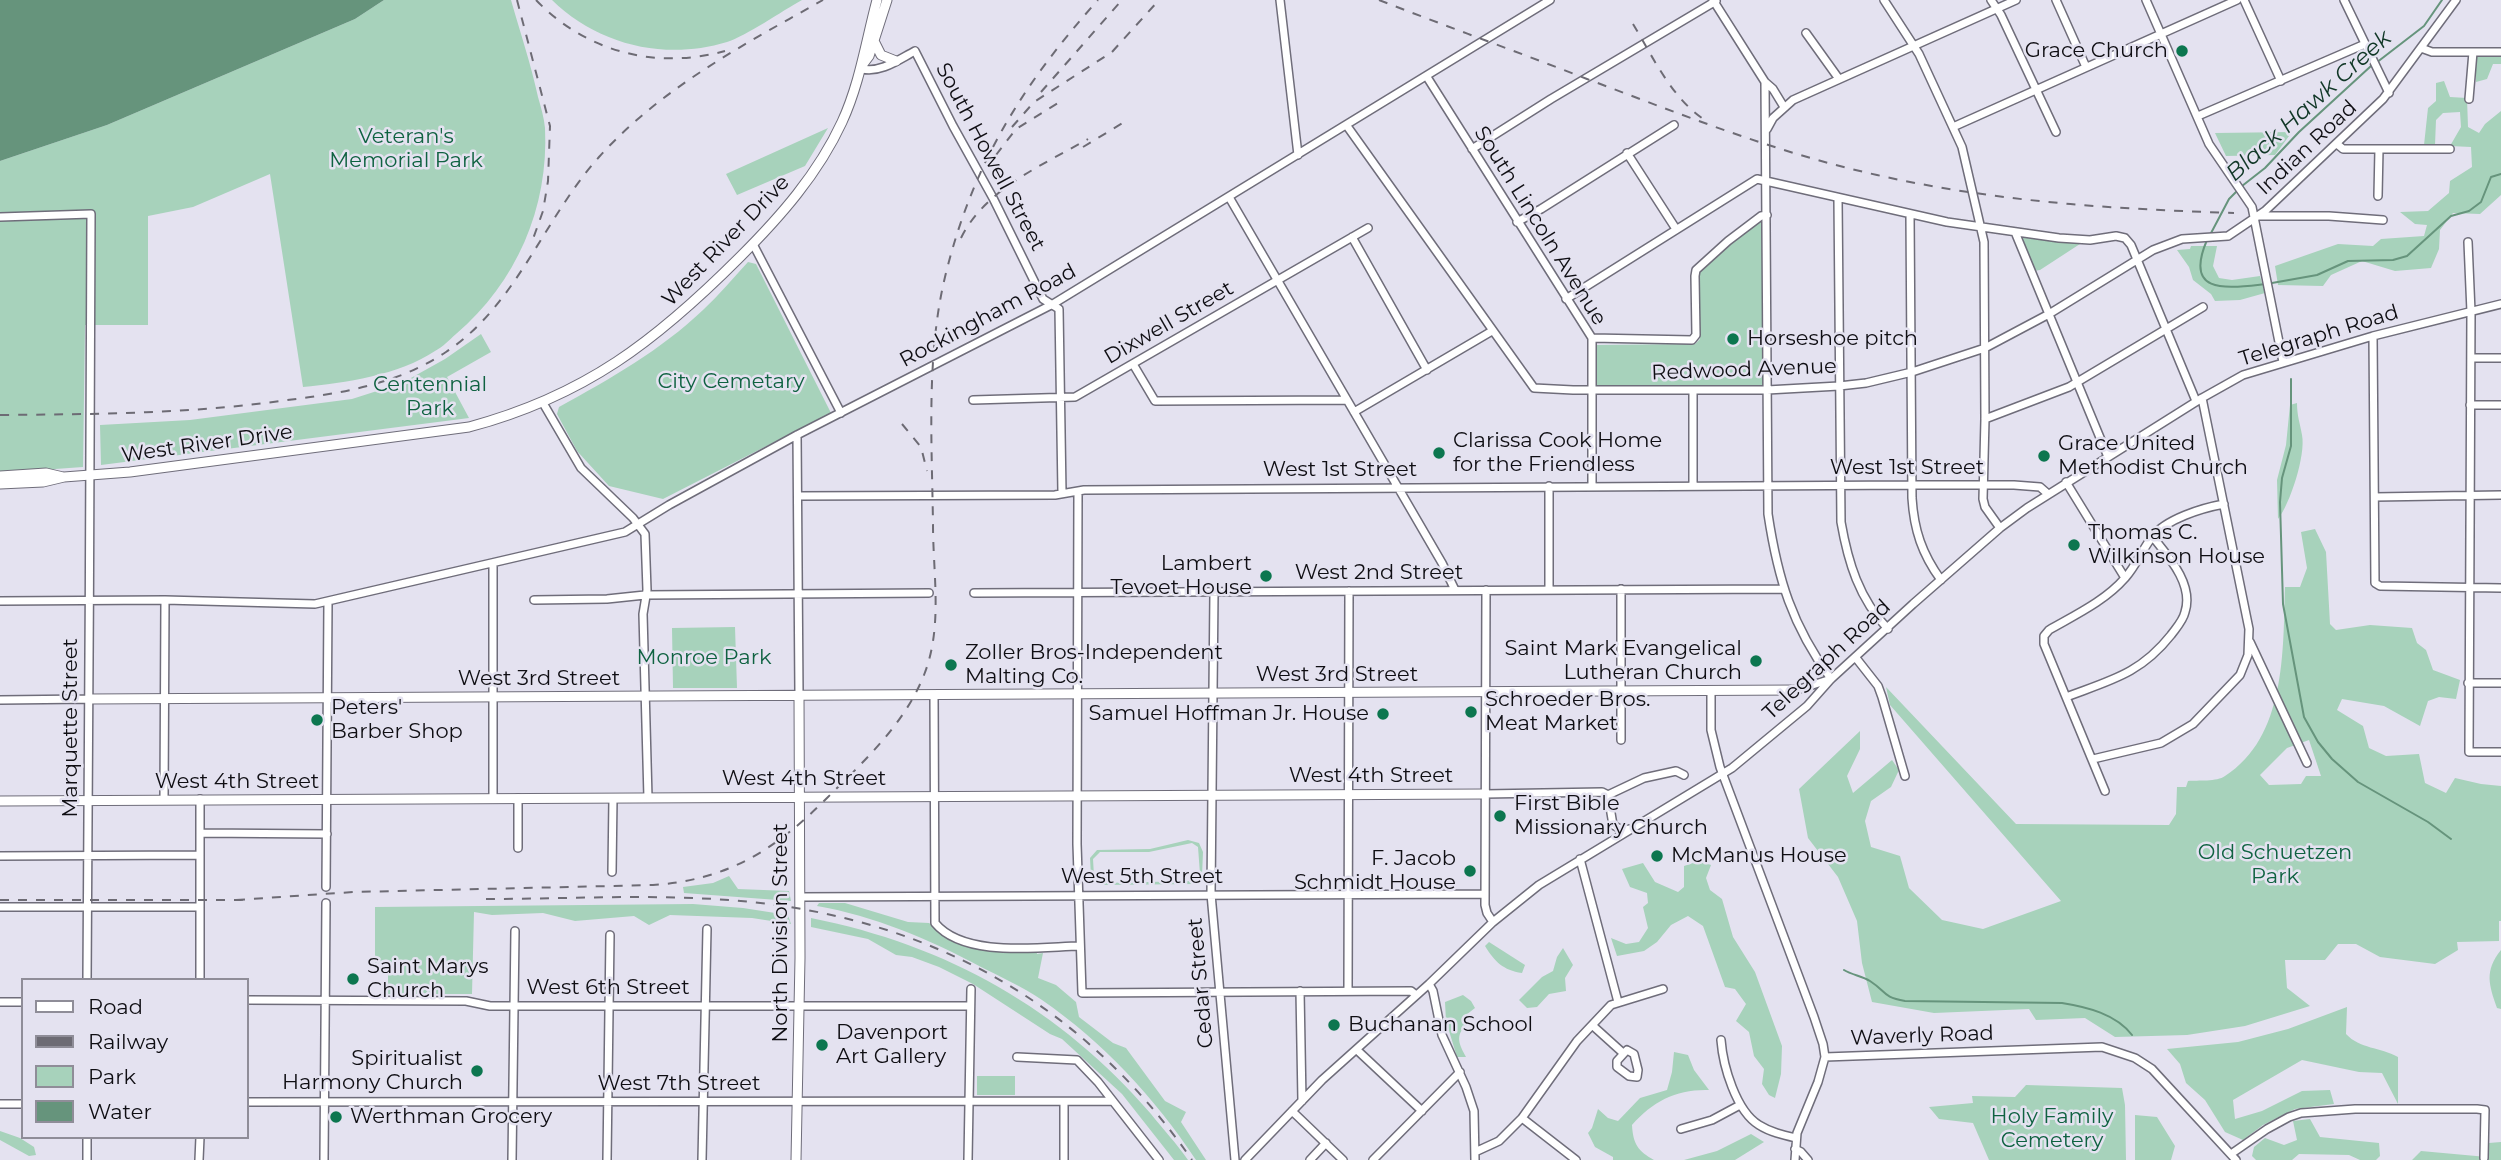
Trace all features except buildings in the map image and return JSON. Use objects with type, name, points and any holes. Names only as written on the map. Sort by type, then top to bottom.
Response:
[{"type":"main road","name":"West River Drive","points":[[862,67],[877,0]]},
{"type":"main road","name":"West River Drive","points":[[0,484],[43,482],[64,477],[469,427],[543,403],[586,382],[681,315],[753,244],[807,182],[840,127],[862,67],[869,56],[887,0]]},
{"type":"main road","points":[[874,41],[881,55],[895,61]]},
{"type":"main road","name":"West River Drive","points":[[0,476],[47,473],[64,477]]},
{"type":"main road","name":"West 3rd Street","points":[[89,699],[1797,690]]},
{"type":"main road","name":"North Division Street","points":[[796,1160],[800,897],[799,695]]},
{"type":"main road","name":"West 4th Street","points":[[0,801],[1485,794]]},
{"type":"street","points":[[1280,0],[1298,155]]},
{"type":"street","name":"Rockingham Road","points":[[328,603],[625,532],[797,435],[1053,304],[1550,0]]},
{"type":"street","points":[[1885,0],[1914,45],[1962,147],[1981,227],[1985,348],[1983,499],[1985,507],[2000,528]]},
{"type":"street","points":[[1991,0],[2056,132]]},
{"type":"street","points":[[1767,129],[1773,118],[1793,100],[2016,0]]},
{"type":"street","points":[[2056,0],[2086,67]]},
{"type":"street","points":[[2146,0],[2209,144],[2257,217],[2283,362]]},
{"type":"street","points":[[1952,127],[2237,0]]},
{"type":"street","points":[[2244,0],[2281,80]]},
{"type":"street","points":[[2344,0],[2389,93]]},
{"type":"street","name":"Indian Road","points":[[2214,237],[2228,236],[2257,217],[2337,144],[2389,93],[2456,0]]},
{"type":"street","points":[[1472,149],[1715,1],[1765,82],[1773,89],[1784,107]]},
{"type":"street","points":[[1807,33],[1839,79]]},
{"type":"street","points":[[2198,116],[2365,44]]},
{"type":"street","points":[[2421,48],[2432,52],[2501,52]]},
{"type":"street","name":"South Howell Street","points":[[862,67],[873,71],[915,51],[1043,299],[1053,304],[1061,314],[1062,493]]},
{"type":"street","points":[[2469,99],[2473,52]]},
{"type":"street","name":"South Lincoln Avenue","points":[[1426,77],[1592,338],[1592,486]]},
{"type":"street","points":[[1765,82],[1768,514],[1773,550],[1783,589],[1803,638],[1832,679]]},
{"type":"street","points":[[1517,222],[1674,125]]},
{"type":"street","points":[[1347,126],[1492,331],[1354,412]]},
{"type":"street","points":[[2337,144],[2343,149],[2450,149]]},
{"type":"street","points":[[2378,149],[2378,196]]},
{"type":"street","points":[[1627,153],[1676,229]]},
{"type":"street","points":[[1566,299],[1757,179],[1910,215],[1981,227],[2090,240],[2116,236],[2125,238],[2131,245],[2199,400],[2224,504],[2250,642],[2240,675],[2193,724],[2161,743],[2093,759]]},
{"type":"street","points":[[1230,197],[1455,590]]},
{"type":"street","points":[[1838,199],[1841,522],[1856,582],[1875,616],[1888,629]]},
{"type":"street","name":"Marquette Street","points":[[0,217],[91,214],[87,978]]},
{"type":"street","points":[[1592,338],[1690,341],[1696,335],[1696,270],[1728,241],[1761,216],[1767,215]]},
{"type":"street","points":[[1910,215],[1912,485],[1916,534],[1929,563],[1941,580]]},
{"type":"street","points":[[2257,217],[2329,216],[2383,220]]},
{"type":"street","name":"Dixwell Street","points":[[973,400],[1075,397],[1368,228]]},
{"type":"street","points":[[2015,232],[2108,457]]},
{"type":"street","points":[[1352,237],[1427,370]]},
{"type":"street","name":"Redwood Avenue","points":[[1492,331],[1534,388],[1592,391],[1767,390],[1866,383],[1912,372],[1985,348],[2049,314],[2152,250],[2182,239],[2214,237]]},
{"type":"street","points":[[2468,242],[2469,752],[2501,752]]},
{"type":"street","points":[[753,244],[841,413]]},
{"type":"street","name":"Telegraph Road","points":[[1245,1160],[1302,1101],[1493,922],[1539,885],[1722,775],[1807,706],[1832,679],[2000,528],[2048,494],[2243,375],[2374,336],[2501,304]]},
{"type":"street","points":[[1985,419],[2076,384],[2203,307]]},
{"type":"street","points":[[2374,336],[2374,569],[2378,585],[2501,588]]},
{"type":"street","points":[[2470,358],[2501,358]]},
{"type":"street","points":[[1133,364],[1155,401],[1348,400]]},
{"type":"street","points":[[1693,390],[1693,485]]},
{"type":"street","points":[[543,403],[581,468],[645,534],[643,614],[648,798]]},
{"type":"street","points":[[2470,405],[2501,405]]},
{"type":"street","name":"North Division Street","points":[[797,435],[799,695]]},
{"type":"street","points":[[2066,482],[2125,578]]},
{"type":"street","name":"West 1st Street","points":[[798,496],[1055,495],[1084,490],[1693,485],[1985,485],[2040,487],[2048,494]]},
{"type":"street","points":[[1549,486],[1549,590]]},
{"type":"street","points":[[1078,492],[1077,795],[1082,993],[1411,991],[1416,995]]},
{"type":"street","points":[[2375,497],[2501,495]]},
{"type":"street","points":[[2105,791],[2044,644],[2044,636],[2049,630],[2102,598],[2125,578],[2152,536],[2185,515],[2205,507],[2224,504]]},
{"type":"street","points":[[2066,697],[2140,667],[2159,650],[2181,621],[2187,600],[2183,583],[2177,569],[2152,536]]},
{"type":"street","points":[[493,564],[493,798]]},
{"type":"street","points":[[1620,589],[1621,740]]},
{"type":"street","name":"West 2nd Street","points":[[974,593],[1783,589]]},
{"type":"street","points":[[1486,590],[1485,894],[1486,913],[1493,922]]},
{"type":"street","points":[[1348,991],[1349,591]]},
{"type":"street","name":"Cedar Street","points":[[1214,592],[1211,894],[1236,1160]]},
{"type":"street","points":[[534,600],[607,599],[645,595],[929,593]]},
{"type":"street","points":[[164,600],[164,800]]},
{"type":"street","points":[[0,601],[164,600],[301,605],[328,603],[326,887]]},
{"type":"street","points":[[2250,642],[2307,762]]},
{"type":"street","points":[[1856,657],[1878,686],[1905,776]]},
{"type":"street","name":"West 3rd Street","points":[[1797,690],[1832,679]]},
{"type":"street","points":[[2468,683],[2501,683]]},
{"type":"street","points":[[1797,690],[1807,697],[1807,706]]},
{"type":"street","name":"Waverly Road","points":[[1711,691],[1713,740],[1722,775],[1814,1017],[1825,1057],[2102,1047],[2135,1058],[2152,1069],[2234,1157]]},
{"type":"street","points":[[934,695],[935,923],[947,934],[975,944],[1000,947],[1080,946]]},
{"type":"street","name":"West 3rd Street","points":[[0,700],[89,699]]},
{"type":"street","points":[[1610,841],[1613,825],[1608,795],[1658,773],[1676,771],[1684,775]]},
{"type":"street","name":"West 4th Street","points":[[1485,794],[1602,792],[1608,795]]},
{"type":"street","points":[[517,848],[518,798]]},
{"type":"street","points":[[612,872],[613,798]]},
{"type":"street","points":[[200,799],[200,978]]},
{"type":"street","points":[[1613,825],[1622,830],[1632,828]]},
{"type":"street","points":[[200,833],[327,834]]},
{"type":"street","points":[[0,856],[200,855]]},
{"type":"street","points":[[1580,859],[1618,1002]]},
{"type":"street","name":"West 5th Street","points":[[800,897],[1485,894]]},
{"type":"street","points":[[324,1160],[326,903]]},
{"type":"street","points":[[0,907],[200,906]]},
{"type":"street","points":[[702,1160],[706,929]]},
{"type":"street","points":[[512,1160],[514,931]]},
{"type":"street","points":[[607,1160],[610,935]]},
{"type":"street","points":[[1429,984],[1433,991],[1442,1035],[1460,1072],[1474,1111],[1475,1156]]},
{"type":"street","points":[[968,1160],[971,989]]},
{"type":"street","points":[[1475,1156],[1499,1141],[1522,1118],[1565,1057],[1592,1025],[1618,1002],[1663,989]]},
{"type":"street","points":[[1300,991],[1302,1101]]},
{"type":"street","name":"West 6th Street","points":[[248,1000],[466,1001],[490,1006],[970,1006]]},
{"type":"street","points":[[0,1002],[21,1002]]},
{"type":"street","points":[[1592,1025],[1623,1053]]},
{"type":"street","points":[[1721,1040],[1722,1052],[1740,1105],[1757,1124],[1771,1132],[1796,1138]]},
{"type":"street","points":[[1357,1050],[1422,1111]]},
{"type":"street","points":[[1992,1051],[1995,1061]]},
{"type":"street","points":[[1017,1057],[1077,1060],[1159,1160]]},
{"type":"street","points":[[1795,1160],[1796,1138],[1825,1057]]},
{"type":"street","points":[[1373,1160],[1460,1072]]},
{"type":"street","name":"West 7th Street","points":[[248,1102],[1112,1101]]},
{"type":"street","points":[[1064,1102],[1064,1160]]},
{"type":"street","points":[[0,1104],[21,1104]]},
{"type":"street","points":[[1681,1129],[1712,1120],[1740,1105]]},
{"type":"street","points":[[2234,1157],[2267,1129],[2301,1113],[2355,1110],[2485,1110],[2484,1158]]},
{"type":"street","points":[[1292,1111],[1343,1160]]},
{"type":"street","points":[[1522,1118],[1576,1160]]},
{"type":"street","points":[[87,1139],[87,1160]]},
{"type":"street","points":[[200,1139],[200,1160]]},
{"type":"street","points":[[1310,1160],[1326,1143]]},
{"type":"street","points":[[1795,1149],[1807,1156],[1808,1160]]},
{"type":"green space","name":"Veteran's Memorial Park","points":[[384,0],[511,0],[543,116],[545,158],[534,215],[512,268],[496,292],[446,343],[421,359],[388,372],[303,387],[270,174],[193,207],[148,216],[148,325],[85,325],[83,467],[0,473],[0,161],[107,125],[355,19]]},
{"type":"green space","points":[[552,0],[802,0],[735,39],[680,50],[634,45],[611,38],[570,16]]},
{"type":"green space","points":[[2475,54],[2501,54],[2501,64],[2493,64],[2487,79],[2476,82]]},
{"type":"green space","points":[[2444,81],[2450,97],[2467,98],[2468,127],[2479,133],[2485,124],[2501,111],[2501,195],[2480,214],[2453,213],[2440,230],[2439,249],[2431,268],[2395,271],[2362,261],[2331,275],[2323,286],[2278,285],[2275,266],[2338,244],[2373,246],[2381,239],[2424,236],[2427,225],[2415,224],[2400,212],[2428,211],[2449,193],[2450,181],[2472,167],[2471,147],[2450,146],[2461,127],[2460,112],[2443,113],[2436,120],[2435,145],[2424,145],[2428,108],[2436,101],[2436,83]]},
{"type":"green space","points":[[828,128],[805,166],[737,195],[726,174]]},
{"type":"green space","points":[[2292,132],[2275,155],[2226,156],[2215,133]]},
{"type":"green space","points":[[1758,219],[1762,220],[1763,386],[1596,387],[1597,345],[1695,344],[1700,339],[1698,272]]},
{"type":"green space","points":[[2022,236],[2083,242],[2040,270],[2034,271]]},
{"type":"green space","points":[[2191,246],[2217,246],[2213,266],[2219,278],[2232,280],[2260,276],[2265,293],[2240,300],[2215,301],[2211,294],[2193,280],[2189,267],[2177,250],[2190,249]]},
{"type":"green space","name":"City Cemetary","points":[[748,262],[756,264],[831,413],[663,499],[609,486],[577,451],[557,414],[559,407],[616,375],[687,325]]},
{"type":"green space","name":"Centennial Park","points":[[481,334],[491,352],[447,377],[469,418],[101,465],[100,425],[190,420],[352,399],[402,383],[445,359]]},
{"type":"green space","points":[[2297,403],[2302,454],[2292,491],[2278,519],[2277,480],[2286,445],[2290,405]]},
{"type":"green space","name":"Old Schuetzen Park","points":[[2315,529],[2326,552],[2330,624],[2336,630],[2370,625],[2412,628],[2417,643],[2426,650],[2433,670],[2460,680],[2456,699],[2439,697],[2428,701],[2420,726],[2384,706],[2342,699],[2337,710],[2363,726],[2369,748],[2386,756],[2419,754],[2425,783],[2446,793],[2455,778],[2501,786],[2499,941],[2457,942],[2458,950],[2435,964],[2380,957],[2356,944],[2338,944],[2325,960],[2285,960],[2287,988],[2310,1006],[2245,1026],[2187,1035],[2115,1037],[2085,1018],[2036,1020],[2029,1009],[1934,1013],[1872,1002],[1862,963],[1857,921],[1838,877],[1808,838],[1799,789],[1860,731],[1860,749],[1847,776],[1853,793],[1892,760],[1899,770],[1891,787],[1871,801],[1865,821],[1871,847],[1900,856],[1909,888],[1942,920],[1983,929],[2061,901],[1890,705],[1886,687],[2016,824],[2169,825],[2176,814],[2177,787],[2186,787],[2188,781],[2222,778],[2245,759],[2260,739],[2277,691],[2285,587],[2300,587],[2307,568],[2301,532]],"holes":[[[2309,740],[2321,776],[2306,776],[2301,784],[2269,785],[2260,775],[2287,748]]]},
{"type":"green space","name":"Monroe Park","points":[[735,627],[737,688],[673,688],[672,628]]},
{"type":"green space","points":[[1188,840],[1199,843],[1203,852],[1202,876],[1195,884],[1100,885],[1091,877],[1090,858],[1097,850],[1150,849]],"holes":[[[1192,843],[1198,847],[1200,874],[1194,881],[1102,883],[1094,876],[1093,859],[1100,852],[1149,852]]]},
{"type":"green space","points":[[1699,861],[1711,865],[1706,878],[1710,890],[1722,899],[1733,937],[1755,972],[1782,1046],[1781,1074],[1775,1098],[1769,1095],[1762,1084],[1764,1069],[1754,1056],[1749,1032],[1736,1021],[1746,1004],[1735,989],[1725,987],[1703,926],[1688,916],[1671,925],[1657,942],[1644,951],[1617,956],[1611,938],[1626,944],[1639,942],[1648,928],[1643,907],[1648,903],[1647,893],[1630,887],[1622,869],[1643,863],[1655,882],[1678,892],[1684,887],[1684,866]]},
{"type":"green space","points":[[729,876],[738,889],[789,891],[791,901],[684,893],[683,887],[713,883]]},
{"type":"green space","points":[[819,903],[845,903],[908,922],[929,923],[952,939],[1043,953],[1038,978],[1056,985],[1076,1002],[1079,1017],[1113,1043],[1126,1048],[1165,1101],[1186,1112],[1181,1122],[1206,1160],[1196,1160],[1145,1093],[1107,1053],[1042,1000],[1012,982],[921,938],[880,922],[817,906]]},
{"type":"green space","points":[[693,904],[788,915],[791,924],[752,918],[670,915],[649,925],[634,916],[575,921],[543,913],[492,915],[474,912],[472,994],[388,994],[388,964],[375,963],[375,907]]},
{"type":"green space","points":[[811,918],[909,945],[955,964],[1040,1013],[1079,1043],[1116,1077],[1151,1114],[1188,1160],[1174,1160],[1122,1094],[1062,1039],[973,984],[939,967],[912,957],[896,955],[868,939],[811,927]]},
{"type":"green space","points":[[1489,942],[1525,965],[1522,973],[1510,970],[1496,961],[1485,946]]},
{"type":"green space","points":[[1563,948],[1573,965],[1565,978],[1566,991],[1549,994],[1537,1007],[1527,1008],[1519,1000],[1542,977],[1553,971]]},
{"type":"green space","points":[[2501,950],[2501,1009],[2497,1008],[2492,992],[2490,972]]},
{"type":"green space","points":[[1463,995],[1475,1008],[1466,1015],[1466,1025],[1459,1037],[1466,1057],[1457,1057],[1446,1021],[1445,1002]]},
{"type":"green space","points":[[2347,1007],[2346,1034],[2358,1043],[2398,1057],[2398,1104],[2382,1073],[2359,1072],[2302,1060],[2233,1100],[2235,1119],[2262,1111],[2302,1091],[2330,1090],[2334,1104],[2295,1109],[2263,1125],[2243,1140],[2225,1132],[2205,1100],[2186,1083],[2180,1064],[2167,1049],[2238,1042],[2288,1029]]},
{"type":"green space","points":[[1674,1052],[1688,1055],[1694,1070],[1709,1090],[1686,1092],[1666,1098],[1648,1109],[1632,1125],[1637,1146],[1654,1160],[1613,1160],[1613,1157],[1595,1147],[1588,1133],[1598,1109],[1608,1118],[1618,1121],[1640,1098],[1667,1090]]},
{"type":"green space","points":[[977,1076],[1015,1076],[1015,1095],[977,1095]]},
{"type":"green space","name":"Holy Family Cemetery","points":[[2026,1085],[2122,1088],[2126,1160],[1989,1160],[1973,1123],[1939,1119],[1929,1107],[1973,1103],[1972,1096],[2015,1097]]},
{"type":"green space","points":[[2135,1115],[2157,1117],[2175,1146],[2171,1160],[2135,1160]]},
{"type":"green space","points":[[2310,1119],[2320,1137],[2379,1143],[2380,1156],[2376,1160],[2360,1160],[2349,1155],[2299,1154],[2292,1160],[2256,1160],[2252,1156],[2254,1147],[2265,1138],[2284,1145],[2297,1140],[2293,1121]]},
{"type":"green space","points":[[0,1131],[20,1138],[34,1147],[36,1155],[29,1156],[0,1140]]},
{"type":"green space","points":[[1751,1134],[1764,1142],[1735,1160],[1684,1160],[1717,1151]]},
{"type":"green space","points":[[2501,1142],[2501,1160],[2412,1160],[2421,1151],[2487,1157],[2489,1143]]},
{"type":"water","points":[[0,0],[384,0],[355,19],[107,125],[0,161]]},
{"type":"waterway","name":"Black Hawk Creek","points":[[2376,63],[2424,26],[2442,0]]},
{"type":"waterway","name":"Black Hawk Creek","points":[[2242,186],[2265,168],[2299,132],[2371,66]]},
{"type":"waterway","name":"Black Hawk Creek","points":[[2272,283],[2317,275],[2348,261],[2393,260],[2407,256],[2451,216],[2469,211],[2481,202],[2491,177],[2501,174]]},
{"type":"waterway","name":"Black Hawk Creek","points":[[2210,235],[2229,199],[2238,190]]},
{"type":"waterway","name":"Black Hawk Creek","points":[[2207,240],[2201,258],[2201,271],[2205,280],[2224,287],[2266,284]]},
{"type":"waterway","points":[[2291,379],[2291,446],[2282,478],[2280,502],[2283,604],[2304,717],[2318,742],[2332,759],[2358,782],[2428,822],[2451,839]]},
{"type":"waterway","points":[[1844,970],[1867,979],[1888,996],[1905,1001],[2062,1003],[2091,1009],[2109,1017],[2132,1035]]},
{"type":"railway","points":[[517,0],[550,126],[548,181],[543,211],[533,239]]},
{"type":"railway","points":[[536,0],[577,33],[623,52],[673,58],[725,51]]},
{"type":"railway","points":[[0,415],[210,409],[324,395],[408,373],[446,352],[471,333],[492,310],[511,286],[580,181],[623,132],[704,69],[823,0]]},
{"type":"railway","points":[[236,900],[353,892],[653,885],[705,877],[749,859],[788,833],[869,756],[906,710],[930,657],[936,601],[931,432],[933,369],[939,307],[956,236],[985,163],[1003,128],[1046,63],[1098,0]]},
{"type":"railway","points":[[1041,92],[1122,0]]},
{"type":"railway","points":[[1012,127],[1034,102],[1112,52],[1159,0]]},
{"type":"railway","points":[[1379,0],[1695,119],[1840,166],[1922,184],[2011,198],[2234,213]]},
{"type":"railway","points":[[1633,24],[1673,89],[1705,120]]},
{"type":"railway","points":[[996,155],[1016,129],[1058,103]]},
{"type":"railway","points":[[1083,147],[1126,121]]},
{"type":"railway","points":[[961,238],[972,221],[1000,192],[1034,169],[1088,139]]},
{"type":"railway","points":[[902,424],[921,447],[927,471]]},
{"type":"railway","points":[[486,899],[718,899],[819,912],[883,929],[944,952],[1001,981],[1055,1016],[1104,1058],[1150,1106],[1192,1160]]},
{"type":"railway","points":[[0,900],[245,900]]},
{"type":"place","name":"Grace Church","points":[[2182,51]]},
{"type":"place","name":"Horseshoe pitch","points":[[1733,339]]},
{"type":"place","name":"Clarissa Cook Home for the Friendless","points":[[1439,453]]},
{"type":"place","name":"Grace United Methodist Church","points":[[2044,456]]},
{"type":"place","name":"Thomas C. Wilkinson House","points":[[2074,545]]},
{"type":"place","name":"Lambert Tevoet House","points":[[1266,576]]},
{"type":"place","name":"Saint Mark Evangelical Lutheran Church","points":[[1756,661]]},
{"type":"place","name":"Zoller Bros-Independent Malting Co.","points":[[951,665]]},
{"type":"place","name":"Schroeder Bros. Meat Market","points":[[1471,712]]},
{"type":"place","name":"Samuel Hoffman Jr. House","points":[[1383,714]]},
{"type":"place","name":"Peters' Barber Shop","points":[[317,720]]},
{"type":"place","name":"First Bible Missionary Church","points":[[1500,816]]},
{"type":"place","name":"McManus House","points":[[1657,856]]},
{"type":"place","name":"F. Jacob Schmidt House","points":[[1470,871]]},
{"type":"place","name":"Saint Marys Church","points":[[353,979]]},
{"type":"place","name":"Buchanan School","points":[[1334,1025]]},
{"type":"place","name":"Davenport Art Gallery","points":[[822,1045]]},
{"type":"place","name":"Spiritualist Harmony Church","points":[[477,1071]]},
{"type":"place","name":"Werthman Grocery","points":[[336,1117]]}]
